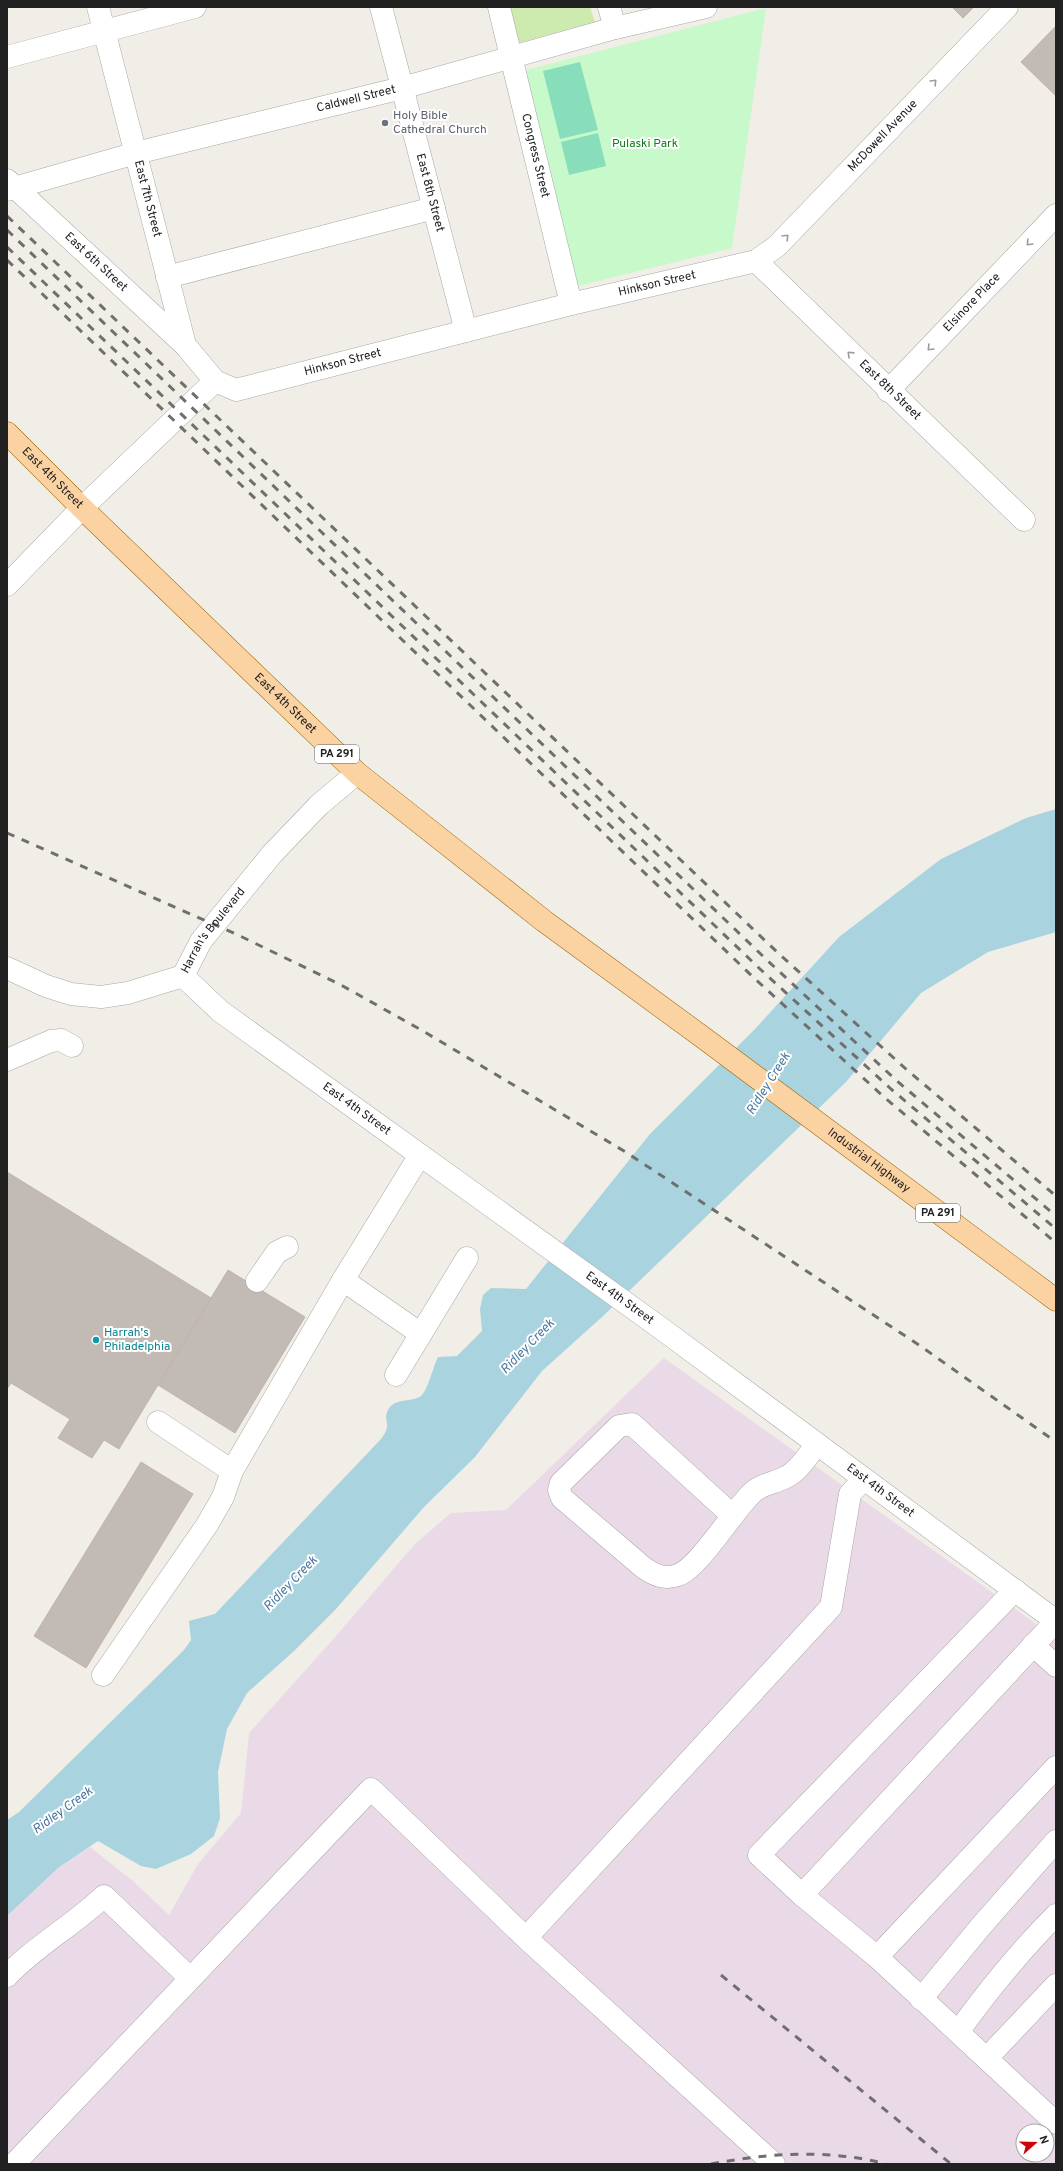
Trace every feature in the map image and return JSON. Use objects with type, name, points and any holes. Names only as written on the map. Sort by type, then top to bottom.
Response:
[{"type":"main road","name":"East 4th Street","points":[[7,433],[82,508],[357,773],[544,921],[701,1036],[777,1094]]},
{"type":"main road","name":"Industrial Highway","points":[[777,1094],[1056,1300]]},
{"type":"street","name":"East 7th Street","points":[[98,7],[185,345],[215,381]]},
{"type":"street","points":[[7,57],[195,7]]},
{"type":"street","name":"East 8th Street","points":[[381,7],[466,331]]},
{"type":"street","name":"Congress Street","points":[[499,7],[513,58],[570,304]]},
{"type":"street","points":[[609,7],[615,28]]},
{"type":"street","name":"Caldwell Street","points":[[9,186],[136,153],[402,88],[513,58],[615,28],[706,7]]},
{"type":"street","name":"McDowell Avenue","points":[[756,261],[777,246],[1007,7]]},
{"type":"street","name":"East 6th Street","points":[[9,186],[185,345]]},
{"type":"street","points":[[167,277],[434,208]]},
{"type":"street","name":"Elsinore Place","points":[[888,391],[1056,215]]},
{"type":"street","name":"East 8th Street","points":[[756,261],[888,391],[1024,520]]},
{"type":"street","name":"Hinkson Street","points":[[215,381],[236,390],[570,304],[756,261]]},
{"type":"street","points":[[7,586],[82,508],[215,381]]},
{"type":"street","name":"Harrah's Boulevard","points":[[7,968],[46,986],[71,994],[101,997],[128,993],[183,976],[201,941],[272,854],[319,805],[357,773]]},
{"type":"street","name":"East 4th Street","points":[[183,976],[220,1011],[662,1329],[1056,1621]]},
{"type":"street","points":[[7,1060],[51,1041],[61,1040],[72,1046]]},
{"type":"street","points":[[103,1675],[207,1525],[223,1497],[232,1471],[343,1280],[420,1155]]},
{"type":"street","points":[[257,1281],[277,1252],[288,1247]]},
{"type":"street","points":[[396,1375],[467,1258]]},
{"type":"street","points":[[343,1280],[421,1334]]},
{"type":"street","points":[[158,1422],[232,1471]]},
{"type":"street","points":[[733,1516],[632,1424],[619,1426],[561,1483],[559,1490],[562,1498],[644,1568],[658,1577],[678,1575],[686,1570],[756,1490],[787,1477],[797,1468],[817,1444]]},
{"type":"street","points":[[526,1938],[831,1607],[850,1494],[864,1479]]},
{"type":"street","points":[[1015,1590],[759,1855],[802,1895],[877,1958],[988,2058],[1056,2123]]},
{"type":"street","points":[[802,1895],[1056,1621]]},
{"type":"street","points":[[1033,1645],[1056,1666]]},
{"type":"street","points":[[877,1958],[1056,1767]]},
{"type":"street","points":[[14,2164],[371,1789],[526,1938],[774,2164]]},
{"type":"street","points":[[921,1999],[982,1925],[1056,1841]]},
{"type":"street","points":[[7,1976],[16,1966],[68,1928],[104,1896],[190,1978]]},
{"type":"street","points":[[958,2032],[994,1982],[1021,1951],[1056,1915]]},
{"type":"street","points":[[988,2058],[1056,1985]]},
{"type":"shaded area","points":[[664,1358],[1056,1638],[1056,2164],[7,2164],[7,1916],[58,1868],[90,1847],[134,1882],[169,1915],[198,1864],[241,1813],[249,1733],[336,1636],[415,1544],[451,1513],[506,1510]]},
{"type":"green space","points":[[505,7],[590,7],[595,22],[515,44]]},
{"type":"green space","name":"Pulaski Park","points":[[766,8],[732,248],[578,286],[522,71]]},
{"type":"green space","points":[[580,62],[598,130],[560,139],[543,71]]},
{"type":"green space","points":[[598,133],[606,166],[569,175],[561,142]]},
{"type":"water","name":"Ridley Creek","points":[[1056,809],[1056,932],[988,952],[921,993],[846,1082],[602,1317],[542,1371],[475,1457],[424,1507],[336,1609],[294,1651],[247,1693],[227,1729],[218,1772],[220,1818],[214,1836],[191,1854],[156,1869],[141,1866],[98,1841],[58,1868],[7,1916],[7,1820],[19,1812],[184,1650],[191,1640],[189,1621],[215,1614],[380,1440],[386,1430],[386,1417],[391,1406],[395,1403],[417,1398],[424,1393],[438,1357],[457,1356],[482,1331],[480,1309],[483,1295],[491,1288],[526,1289],[650,1134],[755,1029],[839,937],[941,859],[1026,818]]},
{"type":"building","points":[[952,7],[974,7],[963,18]]},
{"type":"building","points":[[1056,26],[1056,96],[1021,62]]},
{"type":"building","name":"Harrah's Philadelphia","points":[[7,1172],[211,1298],[119,1449],[104,1440],[92,1458],[58,1438],[70,1419],[11,1383],[7,1389]]},
{"type":"building","points":[[228,1270],[305,1317],[235,1433],[158,1385]]},
{"type":"building","points":[[141,1462],[193,1494],[86,1668],[34,1636]]},
{"type":"railway","points":[[7,216],[777,952],[907,1070],[1056,1196]]},
{"type":"railway","points":[[7,230],[768,961],[897,1081],[1056,1216]]},
{"type":"railway","points":[[7,247],[760,969],[891,1089],[1056,1229]]},
{"type":"railway","points":[[7,260],[753,977],[884,1097],[1056,1243]]},
{"type":"railway","points":[[7,833],[238,935],[341,985],[423,1031],[624,1151],[919,1345],[1056,1442]]},
{"type":"railway","points":[[721,1975],[951,2164]]},
{"type":"railway","points":[[711,2164],[754,2157],[798,2154],[843,2156],[886,2164]]},
{"type":"place","name":"Holy Bible Cathedral Church","points":[[385,123]]},
{"type":"place","name":"Harrah's Philadelphia","points":[[96,1340]]}]
